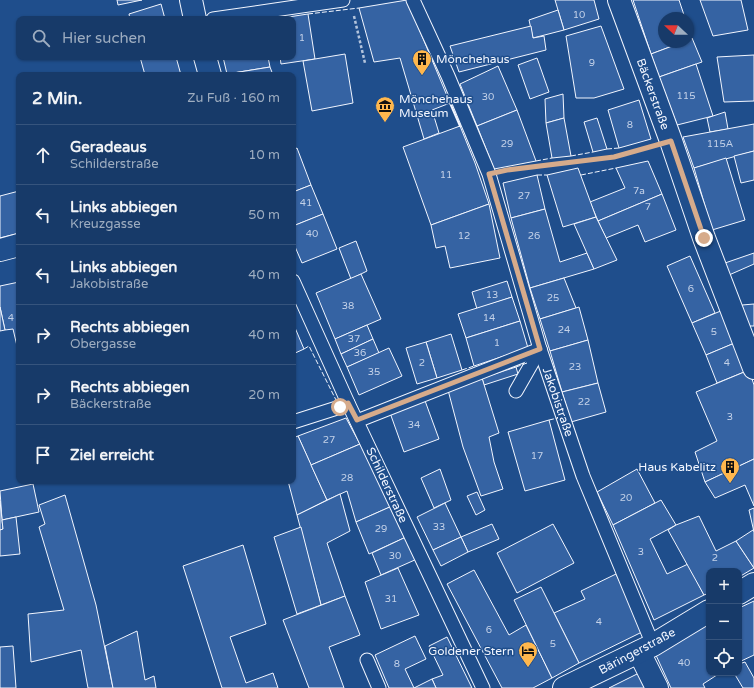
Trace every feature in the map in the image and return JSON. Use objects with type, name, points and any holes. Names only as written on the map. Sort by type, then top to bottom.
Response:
[{"type":"street","points":[[191,0],[194,16]]},
{"type":"street","name":"Bäckerstraße","points":[[619,0],[671,141],[704,238],[754,368]]},
{"type":"street","points":[[206,60],[209,72]]},
{"type":"street","points":[[0,250],[16,246]]},
{"type":"street","points":[[742,591],[754,584]]},
{"type":"street","name":"Bäringerstraße","points":[[564,688],[649,664],[706,614]]},
{"type":"lane","points":[[234,16],[344,0]]},
{"type":"lane","name":"Jakobistraße","points":[[413,0],[448,76],[489,174],[540,349],[649,664]]},
{"type":"lane","name":"Schilderstraße","points":[[296,288],[348,403],[483,688]]},
{"type":"lane","points":[[516,391],[540,349]]},
{"type":"lane","points":[[357,420],[540,349]]},
{"type":"lane","points":[[296,421],[348,403]]},
{"type":"lane","points":[[367,660],[379,688]]},
{"type":"path","points":[[355,20],[365,63]]},
{"type":"path","points":[[489,174],[507,170],[614,157],[671,141]]},
{"type":"building","points":[[117,0],[142,0],[118,5]]},
{"type":"building","name":"Mönchehaus","points":[[407,0],[450,103],[432,110],[439,133],[424,139],[400,58],[374,62],[359,8]]},
{"type":"building","points":[[555,0],[594,0],[599,19],[564,30]]},
{"type":"building","points":[[633,0],[679,0],[683,12],[658,12],[658,48],[667,48],[651,54]]},
{"type":"building","points":[[700,0],[741,0],[748,30],[713,36]]},
{"type":"building","points":[[161,4],[164,16],[129,16],[129,14]]},
{"type":"building","points":[[558,10],[564,30],[533,38],[529,20]]},
{"type":"building","points":[[308,14],[315,59],[281,64],[280,60],[296,60],[295,16]]},
{"type":"building","points":[[531,26],[533,38],[544,36],[546,50],[459,72],[450,46]]},
{"type":"building","points":[[601,26],[624,89],[594,98],[576,98],[566,36]]},
{"type":"building","points":[[694,43],[702,62],[659,77],[651,54],[667,48],[694,48]]},
{"type":"building","points":[[345,54],[353,103],[312,111],[303,61]]},
{"type":"building","points":[[754,55],[754,101],[724,102],[717,57]]},
{"type":"building","points":[[537,58],[549,92],[530,99],[518,65]]},
{"type":"building","points":[[141,60],[177,60],[180,72],[144,72]]},
{"type":"building","points":[[224,60],[269,60],[270,67],[239,72],[227,72]]},
{"type":"building","points":[[696,64],[713,116],[677,125],[659,77]]},
{"type":"building","points":[[498,66],[517,110],[477,126],[460,84]]},
{"type":"building","points":[[270,67],[272,72],[239,72]]},
{"type":"building","points":[[563,94],[564,118],[546,123],[545,99]]},
{"type":"building","points":[[639,100],[651,139],[619,148],[608,110]]},
{"type":"building","points":[[517,110],[536,161],[494,169],[477,126]]},
{"type":"building","points":[[725,112],[728,129],[710,132],[707,118]]},
{"type":"building","points":[[564,118],[571,156],[552,158],[546,123]]},
{"type":"building","points":[[597,118],[607,149],[593,152],[584,122]]},
{"type":"building","points":[[754,124],[754,151],[694,168],[683,137]]},
{"type":"building","points":[[460,126],[489,204],[431,225],[403,147]]},
{"type":"building","points":[[296,148],[311,185],[296,191]]},
{"type":"building","points":[[754,151],[754,180],[741,183],[734,156]]},
{"type":"building","points":[[726,158],[745,220],[712,230],[694,168]]},
{"type":"building","points":[[648,161],[662,194],[598,221],[590,202],[625,188],[616,168]]},
{"type":"building","points":[[578,168],[596,217],[563,227],[547,175]]},
{"type":"building","points":[[537,175],[545,209],[511,218],[503,183]]},
{"type":"building","points":[[311,185],[323,214],[296,225],[296,191]]},
{"type":"building","points":[[16,192],[16,234],[0,238],[0,196]]},
{"type":"building","points":[[662,194],[676,230],[645,242],[638,225],[606,238],[598,221]]},
{"type":"building","points":[[489,204],[500,258],[450,268],[445,246],[436,248],[431,225]]},
{"type":"building","points":[[545,209],[560,262],[587,253],[594,269],[530,288],[511,218]]},
{"type":"building","points":[[323,214],[337,249],[302,263],[296,249],[296,225]]},
{"type":"building","points":[[596,217],[617,260],[594,269],[574,224]]},
{"type":"building","points":[[356,241],[367,271],[351,279],[339,248]]},
{"type":"building","points":[[754,253],[754,264],[729,275],[725,263]]},
{"type":"building","points":[[690,256],[715,313],[692,323],[667,266]]},
{"type":"building","points":[[361,274],[381,319],[335,339],[316,293]]},
{"type":"building","points":[[564,278],[576,308],[540,319],[530,288]]},
{"type":"building","points":[[507,281],[512,297],[477,309],[472,292]]},
{"type":"building","points":[[16,283],[16,342],[13,329],[5,330],[0,307],[0,286]]},
{"type":"building","points":[[512,297],[520,321],[466,338],[458,314]]},
{"type":"building","points":[[754,304],[754,326],[748,326],[742,305]]},
{"type":"building","points":[[0,307],[5,330],[0,331]]},
{"type":"building","points":[[579,307],[588,340],[550,351],[540,319]]},
{"type":"building","points":[[723,310],[737,342],[706,355],[692,323]]},
{"type":"building","points":[[520,321],[528,348],[474,366],[466,338]]},
{"type":"building","points":[[367,325],[373,339],[341,354],[335,339]]},
{"type":"building","points":[[296,330],[304,349],[296,353]]},
{"type":"building","points":[[451,334],[462,370],[437,378],[426,342]]},
{"type":"building","points":[[373,339],[379,353],[347,367],[341,354]]},
{"type":"building","points":[[588,340],[598,383],[562,392],[550,351]]},
{"type":"building","points":[[426,342],[437,378],[417,384],[406,348]]},
{"type":"building","points":[[737,342],[749,370],[717,383],[706,355]]},
{"type":"building","points":[[389,348],[402,376],[359,395],[347,367]]},
{"type":"building","points":[[516,367],[518,374],[484,385],[482,378]]},
{"type":"building","points":[[749,370],[754,385],[754,459],[705,482],[695,452],[717,441],[696,392]]},
{"type":"building","points":[[482,378],[499,433],[489,437],[494,462],[503,489],[481,496],[463,447],[448,390]]},
{"type":"building","points":[[598,383],[606,412],[571,422],[562,392]]},
{"type":"building","points":[[424,398],[439,439],[404,452],[389,410]]},
{"type":"building","points":[[346,418],[360,444],[311,465],[298,436]]},
{"type":"building","points":[[549,420],[565,480],[525,491],[508,432]]},
{"type":"building","points":[[298,436],[327,500],[297,515],[289,484],[296,484],[296,437]]},
{"type":"building","points":[[360,444],[392,506],[356,522],[347,491],[327,500],[311,465]]},
{"type":"building","name":"Haus Kabelitz","points":[[754,459],[754,506],[745,485],[715,498],[705,482]]},
{"type":"building","points":[[440,469],[451,500],[434,508],[421,478]]},
{"type":"building","points":[[637,469],[655,503],[613,525],[597,492]]},
{"type":"building","points":[[33,484],[39,512],[2,520],[0,491]]},
{"type":"building","points":[[477,492],[485,510],[476,515],[467,496]]},
{"type":"building","points":[[340,494],[350,531],[327,543],[345,596],[321,605],[297,515]]},
{"type":"building","points":[[65,495],[96,605],[113,688],[88,688],[81,650],[31,662],[28,614],[64,610],[39,527],[45,524],[39,505]]},
{"type":"building","points":[[661,500],[676,525],[650,539],[667,574],[688,564],[704,595],[654,620],[613,525]]},
{"type":"building","points":[[0,501],[3,529],[0,530]]},
{"type":"building","points":[[445,503],[461,537],[433,550],[417,517]]},
{"type":"building","points":[[392,506],[406,537],[369,554],[356,522]]},
{"type":"building","points":[[754,508],[754,532],[749,510]]},
{"type":"building","points":[[699,516],[716,551],[736,541],[754,568],[742,575],[742,568],[706,568],[706,594],[704,595],[668,530],[676,525]]},
{"type":"building","points":[[16,517],[20,554],[0,556],[0,530],[3,529],[2,520]]},
{"type":"building","points":[[492,524],[499,539],[468,552],[461,537]]},
{"type":"building","points":[[553,524],[574,563],[517,593],[497,553]]},
{"type":"building","points":[[301,527],[321,605],[297,614],[274,537]]},
{"type":"building","points":[[753,530],[754,532],[754,568],[736,541]]},
{"type":"building","points":[[406,537],[417,559],[381,575],[372,553]]},
{"type":"building","points":[[461,537],[468,552],[441,566],[433,550]]},
{"type":"building","points":[[243,545],[266,624],[230,637],[246,683],[273,673],[278,688],[222,688],[183,566]]},
{"type":"building","points":[[398,568],[419,615],[381,629],[365,582]]},
{"type":"building","points":[[474,570],[509,635],[526,625],[552,678],[533,688],[502,688],[447,584]]},
{"type":"building","points":[[616,574],[644,631],[579,663],[554,613],[585,599],[581,591]]},
{"type":"building","points":[[541,587],[579,663],[552,678],[514,600]]},
{"type":"building","points":[[345,596],[360,635],[329,647],[344,688],[309,688],[283,620]]},
{"type":"building","points":[[754,601],[754,655],[742,661],[742,640],[742,607]]},
{"type":"building","points":[[706,624],[706,676],[715,676],[703,684],[705,688],[671,688],[655,653]]},
{"type":"building","points":[[137,631],[145,680],[154,676],[156,688],[113,688],[105,646]]},
{"type":"building","points":[[415,636],[426,659],[405,669],[414,688],[389,688],[375,655]]},
{"type":"building","points":[[447,637],[472,688],[436,688],[432,679],[443,675],[429,646]]},
{"type":"building","points":[[13,646],[16,688],[0,688],[0,647]]},
{"type":"building","points":[[745,662],[754,678],[754,688],[743,688],[736,676],[742,676],[742,663]]},
{"type":"building","points":[[641,672],[648,688],[609,688]]},
{"type":"building","points":[[432,679],[436,688],[414,688]]},
{"type":"fence","points":[[308,14],[359,8]]},
{"type":"fence","points":[[607,149],[619,148]]},
{"type":"fence","points":[[571,156],[593,152]]},
{"type":"fence","points":[[536,161],[552,158]]},
{"type":"fence","points":[[581,175],[616,168]]},
{"type":"fence","points":[[537,175],[547,175]]},
{"type":"fence","points":[[304,349],[309,346],[338,404]]},
{"type":"fence","points":[[516,367],[527,363]]},
{"type":"fence","points":[[462,370],[474,366]]},
{"type":"fence","points":[[549,420],[558,418],[557,417]]},
{"type":"wall","points":[[450,103],[460,126]]},
{"type":"place","name":"Mönchehaus","points":[[422,76]]},
{"type":"place","name":"Mönchehaus Museum","points":[[385,123]]},
{"type":"place","name":"Haus Kabelitz","points":[[730,484]]},
{"type":"place","name":"Goldener Stern","points":[[528,668]]},
{"type":"route","points":[[340,407],[348,403],[357,420],[540,349],[489,174],[507,170],[614,157],[671,141],[704,238]]}]
